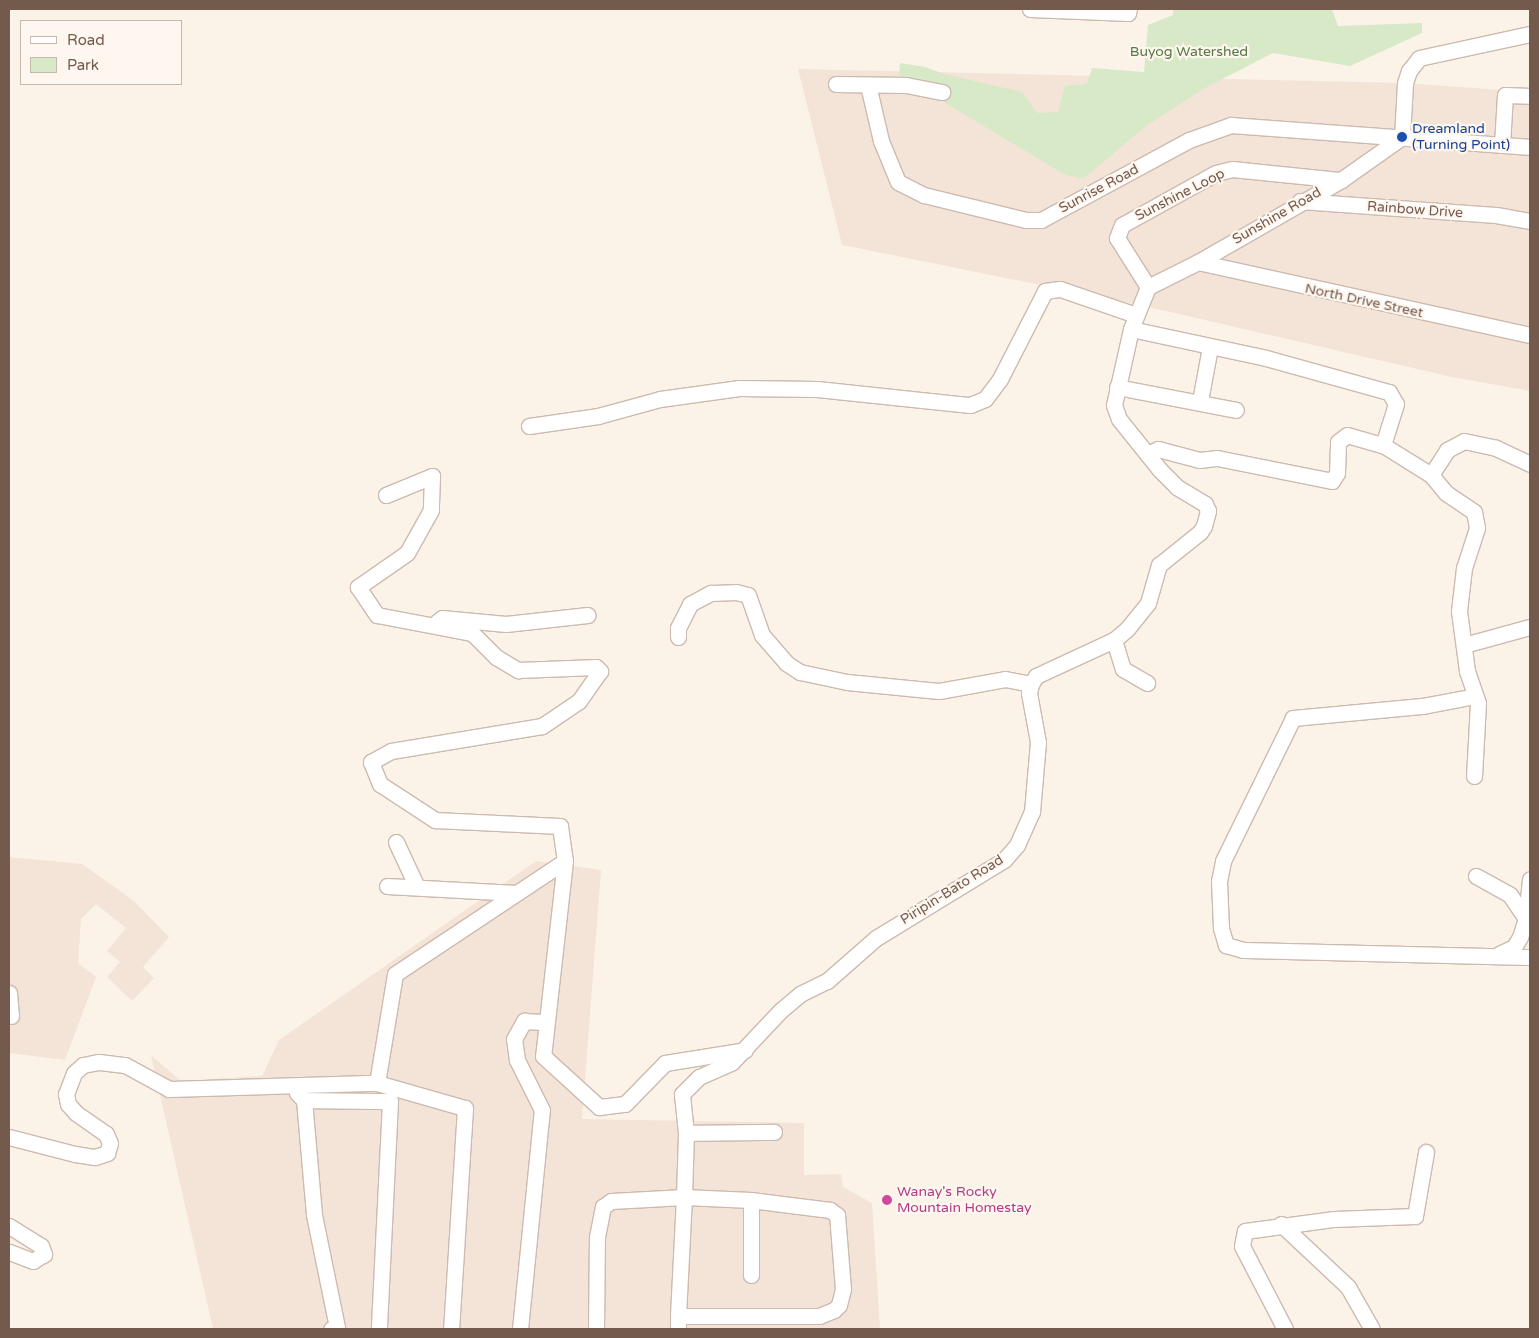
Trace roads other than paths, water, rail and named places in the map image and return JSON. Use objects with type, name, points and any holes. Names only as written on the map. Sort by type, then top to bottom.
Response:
[{"type":"street","points":[[1030,9],[1128,11]]},
{"type":"street","points":[[1402,137],[1405,84],[1409,71],[1418,58],[1530,34]]},
{"type":"street","points":[[836,84],[906,85],[942,92]]},
{"type":"street","name":"Sunrise Road","points":[[868,85],[881,141],[898,182],[924,195],[1026,220],[1041,220],[1189,140],[1231,125],[1530,147]]},
{"type":"street","points":[[1502,145],[1505,95],[1530,96]]},
{"type":"street","name":"Sunshine Road","points":[[1148,287],[1198,262],[1300,200],[1340,180],[1402,137]]},
{"type":"street","name":"Sunshine Loop","points":[[1148,287],[1117,238],[1122,225],[1216,173],[1232,169],[1340,180]]},
{"type":"street","name":"Rainbow Drive","points":[[1300,200],[1496,216],[1530,222]]},
{"type":"street","name":"North Drive Street","points":[[1198,262],[1530,336]]},
{"type":"street","points":[[678,637],[678,628],[690,604],[711,593],[736,592],[748,595],[752,600],[762,635],[774,650],[786,663],[808,674],[847,682],[939,691],[1005,679],[1031,684],[1036,676],[1114,640],[1148,603],[1159,565],[1200,532],[1207,518],[1206,504],[1177,487],[1119,419],[1114,405],[1134,322],[1148,287]]},
{"type":"street","points":[[529,426],[598,416],[660,399],[739,388],[817,389],[970,405],[984,399],[1000,379],[1045,291],[1060,289],[1134,322],[1210,347],[1266,358],[1388,392],[1396,404],[1383,445]]},
{"type":"street","points":[[1200,401],[1210,347]]},
{"type":"street","points":[[1117,387],[1200,401],[1236,410]]},
{"type":"street","points":[[1147,454],[1158,449],[1200,460],[1217,458],[1332,480],[1337,473],[1341,438],[1347,435],[1383,445],[1431,475],[1446,493],[1474,512],[1478,519],[1471,554],[1464,568],[1459,612],[1464,645],[1478,702],[1474,776]]},
{"type":"street","points":[[1431,475],[1447,450],[1464,441],[1491,446],[1530,464]]},
{"type":"street","points":[[386,495],[432,476],[431,510],[407,553],[358,587],[377,615],[472,633],[496,657],[518,670],[596,667],[600,671],[578,701],[542,726],[391,751],[370,762],[380,784],[435,820],[560,826],[565,860],[543,1056],[599,1107],[625,1104],[665,1063],[745,1050]]},
{"type":"street","points":[[432,625],[442,618],[506,624],[588,615]]},
{"type":"street","points":[[1464,645],[1530,627]]},
{"type":"street","points":[[1114,640],[1123,669],[1147,683]]},
{"type":"street","name":"Piripin-Bato Road","points":[[686,1133],[682,1094],[699,1077],[732,1062],[780,1011],[800,994],[827,981],[876,938],[1004,860],[1017,845],[1032,812],[1037,775],[1038,742],[1031,684]]},
{"type":"street","points":[[1475,696],[1422,706],[1292,718],[1223,861],[1220,881],[1221,928],[1226,945],[1243,950],[1398,955],[1499,954],[1530,957]]},
{"type":"street","points":[[396,842],[418,888]]},
{"type":"street","points":[[377,1083],[395,974],[565,860]]},
{"type":"street","points":[[1476,876],[1510,895],[1528,921]]},
{"type":"street","points":[[1499,954],[1514,947],[1528,921],[1530,879]]},
{"type":"street","points":[[387,886],[516,893]]},
{"type":"street","points":[[9,993],[11,1016]]},
{"type":"street","points":[[520,1329],[542,1110],[517,1060],[514,1039],[524,1022],[546,1022]]},
{"type":"street","points":[[9,1137],[75,1154],[95,1157],[107,1153],[110,1143],[106,1134],[76,1114],[68,1104],[66,1094],[67,1085],[74,1073],[84,1065],[99,1062],[125,1065],[169,1088],[377,1083],[465,1108],[451,1329]]},
{"type":"street","points":[[289,1084],[304,1100],[314,1215],[337,1327],[331,1329]]},
{"type":"street","points":[[304,1100],[390,1101],[379,1329]]},
{"type":"street","points":[[596,1329],[597,1237],[603,1207],[611,1201],[684,1197],[751,1200],[830,1210],[837,1215],[843,1289],[839,1305],[819,1316],[678,1323],[684,1197],[686,1133],[774,1132]]},
{"type":"street","points":[[1285,1329],[1242,1246],[1245,1231],[1281,1224],[1415,1216],[1426,1152]]},
{"type":"street","points":[[751,1200],[751,1275]]},
{"type":"street","points":[[1281,1224],[1348,1287],[1372,1329]]},
{"type":"street","points":[[9,1226],[41,1246],[44,1254],[33,1261],[9,1252]]},
{"type":"place","name":"Dreamland (Turning Point)","points":[[1402,137]]},
{"type":"place","name":"Wanay's Rocky Mountain Homestay","points":[[887,1200]]},
{"type":"park label","name":"Buyog Watershed","points":[[1189,52]]}]
